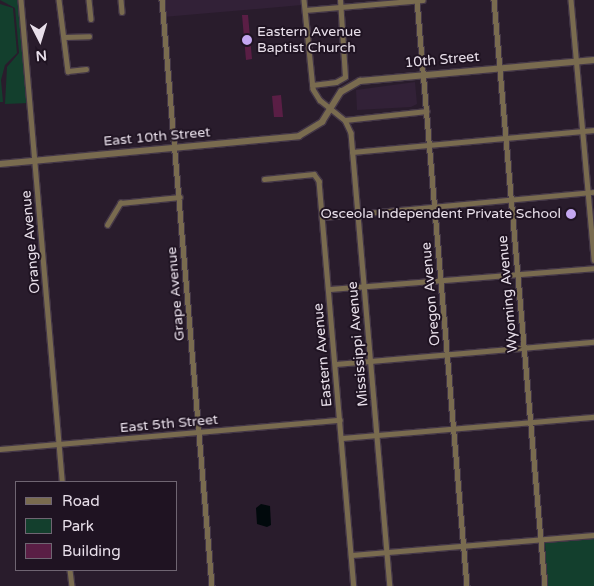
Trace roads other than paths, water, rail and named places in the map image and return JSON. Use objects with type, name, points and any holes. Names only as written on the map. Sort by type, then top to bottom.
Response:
[{"type":"street","name":"Orange Avenue","points":[[21,0],[62,481]]},
{"type":"street","points":[[59,0],[68,71],[86,69]]},
{"type":"street","points":[[89,0],[91,19]]},
{"type":"street","points":[[121,0],[122,12]]},
{"type":"street","name":"Grape Avenue","points":[[162,0],[212,586]]},
{"type":"street","points":[[304,0],[312,85],[320,100],[345,120],[427,110]]},
{"type":"street","points":[[312,85],[336,82],[345,76],[340,0]]},
{"type":"street","name":"Oregon Avenue","points":[[417,0],[467,586]]},
{"type":"street","points":[[305,10],[423,0]]},
{"type":"street","name":"Wyoming Avenue","points":[[494,0],[545,586]]},
{"type":"street","points":[[571,0],[594,260]]},
{"type":"street","points":[[65,37],[89,36]]},
{"type":"street","name":"10th Street","points":[[314,130],[346,88],[360,81],[594,60]]},
{"type":"street","name":"Mississippi Avenue","points":[[345,120],[352,152],[358,214],[390,586]]},
{"type":"street","name":"East 10th Street","points":[[0,164],[291,137],[314,130]]},
{"type":"street","points":[[352,152],[594,130]]},
{"type":"street","name":"Eastern Avenue","points":[[264,178],[317,176],[323,217],[354,586]]},
{"type":"street","points":[[323,217],[594,192]]},
{"type":"street","points":[[107,226],[120,203],[180,197]]},
{"type":"street","points":[[329,289],[594,268]]},
{"type":"street","points":[[335,364],[594,342]]},
{"type":"street","points":[[342,438],[594,417]]},
{"type":"street","name":"East 5th Street","points":[[0,449],[340,420]]},
{"type":"street","points":[[351,555],[594,535]]},
{"type":"street","points":[[70,571],[72,586]]},
{"type":"place","name":"Eastern Avenue Baptist Church","points":[[247,40]]},
{"type":"place","name":"Osceola Independent Private School","points":[[571,214]]}]
